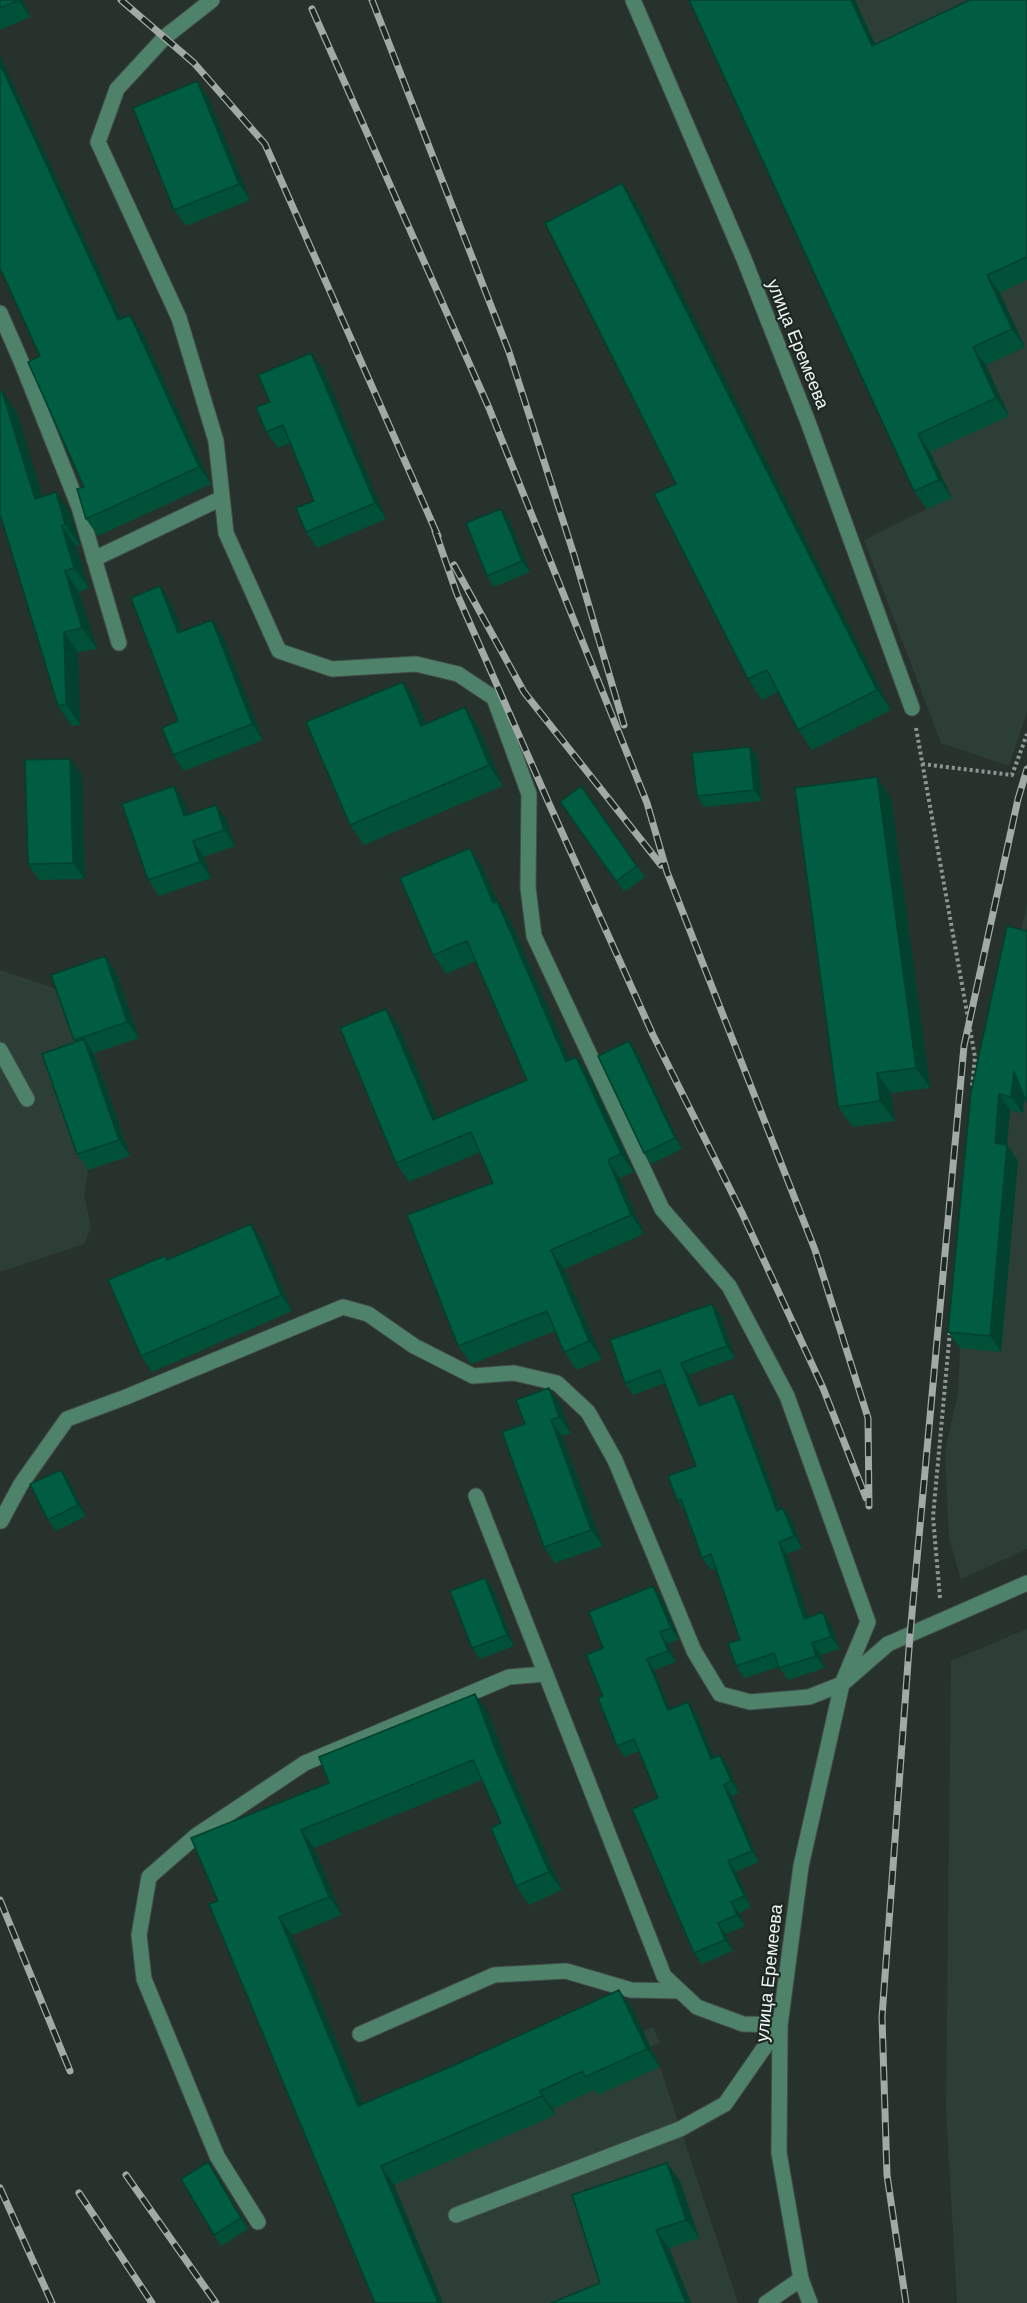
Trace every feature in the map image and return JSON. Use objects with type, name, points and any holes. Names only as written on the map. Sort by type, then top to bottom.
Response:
[{"type":"street","name":"улица Еремеева","points":[[212,0],[165,37],[117,89],[98,142],[178,318],[216,441],[226,533],[279,651],[332,669],[416,664],[458,674],[494,698],[529,794],[528,888],[534,936],[662,1209],[729,1286],[788,1396],[867,1622],[842,1684],[801,1866],[780,2025],[779,2153],[801,2279],[810,2303]]},
{"type":"street","name":"улица Еремеева","points":[[633,0],[744,259],[808,422],[912,708]]},
{"type":"street","points":[[0,313],[79,507],[119,643]]},
{"type":"street","points":[[94,559],[222,498]]},
{"type":"street","points":[[0,1050],[27,1099]]},
{"type":"street","points":[[2,1521],[21,1484],[67,1419],[343,1307],[368,1314],[414,1346],[473,1376],[514,1373],[557,1383],[588,1412],[615,1460],[694,1652],[720,1694],[750,1702],[809,1698],[842,1684],[888,1644],[1027,1584]]},
{"type":"street","points":[[476,1496],[664,1976],[698,2007],[743,2024],[780,2025]]},
{"type":"street","points":[[258,2222],[217,2156],[144,1979],[139,1935],[149,1877],[197,1835],[305,1763],[509,1677],[545,1674]]},
{"type":"street","points":[[360,2034],[494,1975],[566,1971],[631,1990],[680,1991]]},
{"type":"street","points":[[456,2215],[680,2129],[724,2104],[780,2025]]},
{"type":"street","points":[[766,2303],[801,2279]]},
{"type":"path","points":[[912,708],[975,1057],[972,1092]]},
{"type":"path","points":[[922,764],[1012,776],[1027,734]]},
{"type":"path","points":[[941,1620],[933,1517],[950,1328]]},
{"type":"shaded area","points":[[690,0],[1027,0],[1027,712],[1009,766],[941,743],[864,540],[926,509]]},
{"type":"shaded area","points":[[1027,904],[1027,1549],[961,1579],[949,1538],[945,1452],[958,1393],[960,1348],[983,1104]]},
{"type":"shaded area","points":[[0,970],[63,991],[139,1038],[95,1053],[130,1156],[88,1170],[84,1194],[91,1228],[84,1244],[0,1272]]},
{"type":"shaded area","points":[[1027,1629],[1027,2303],[957,2303],[946,2108],[951,1661]]},
{"type":"shaded area","points":[[653,2027],[660,2042],[650,2047],[660,2067],[738,2303],[380,2303],[363,2153]]},
{"type":"building","points":[[0,0],[18,0],[0,8]]},
{"type":"building","points":[[689,0],[851,0],[872,46],[970,0],[1027,0],[1027,257],[987,275],[1012,329],[973,347],[996,398],[918,434],[939,480],[914,491]]},
{"type":"building","points":[[0,64],[118,320],[130,315],[199,467],[86,519],[77,489],[84,487],[28,362],[40,356],[0,268]]},
{"type":"building","points":[[197,81],[239,184],[174,210],[133,108]]},
{"type":"building","points":[[622,183],[877,690],[798,730],[767,670],[748,679],[654,494],[676,484],[545,223]]},
{"type":"building","points":[[311,353],[375,503],[306,532],[296,508],[314,501],[283,425],[266,432],[256,407],[270,402],[258,375]]},
{"type":"building","points":[[2,391],[35,499],[56,492],[65,524],[62,526],[74,568],[65,571],[82,628],[64,632],[66,704],[58,706],[0,514],[0,392]]},
{"type":"building","points":[[501,509],[522,561],[487,576],[466,523]]},
{"type":"building","points":[[160,586],[178,633],[212,620],[252,724],[173,755],[162,728],[178,721],[131,598]]},
{"type":"building","points":[[403,682],[421,726],[465,707],[489,765],[350,825],[306,722]]},
{"type":"building","points":[[750,747],[754,790],[697,796],[692,753]]},
{"type":"building","points":[[70,759],[73,863],[28,864],[25,760]]},
{"type":"building","points":[[877,777],[916,1068],[877,1073],[880,1101],[838,1107],[795,788]]},
{"type":"building","points":[[174,786],[184,816],[216,805],[224,830],[193,841],[200,862],[148,880],[122,804]]},
{"type":"building","points":[[581,786],[637,866],[616,881],[560,802]]},
{"type":"building","points":[[470,848],[493,903],[497,901],[566,1062],[576,1057],[621,1154],[608,1160],[631,1215],[551,1250],[589,1341],[564,1352],[547,1311],[458,1346],[407,1215],[493,1183],[471,1132],[396,1163],[340,1028],[386,1009],[433,1120],[527,1080],[467,941],[433,955],[400,878]]},
{"type":"building","points":[[1007,926],[1027,931],[1027,1103],[1014,1072],[1011,1097],[999,1094],[995,1143],[1007,1145],[990,1336],[948,1332],[971,1092]]},
{"type":"building","points":[[105,956],[127,1022],[74,1040],[51,975]]},
{"type":"building","points":[[84,1039],[119,1140],[77,1154],[42,1054]]},
{"type":"building","points":[[629,1041],[675,1138],[644,1153],[598,1056]]},
{"type":"building","points":[[251,1224],[281,1295],[141,1356],[108,1280],[165,1256],[167,1260]]},
{"type":"building","points":[[712,1304],[727,1346],[681,1363],[699,1406],[733,1393],[777,1511],[783,1508],[794,1536],[779,1542],[804,1619],[823,1612],[831,1637],[812,1643],[816,1656],[779,1668],[774,1653],[736,1666],[728,1643],[740,1640],[711,1554],[702,1558],[681,1499],[677,1500],[668,1476],[696,1466],[660,1370],[625,1383],[610,1340]]},
{"type":"building","points":[[549,1388],[559,1417],[551,1420],[591,1530],[544,1547],[502,1432],[525,1424],[516,1400]]},
{"type":"building","points":[[61,1470],[78,1505],[48,1520],[30,1484]]},
{"type":"building","points":[[485,1578],[507,1635],[472,1648],[450,1591]]},
{"type":"building","points":[[653,1586],[671,1628],[660,1632],[668,1651],[647,1659],[668,1710],[688,1702],[711,1759],[720,1755],[731,1781],[724,1785],[752,1851],[728,1861],[744,1896],[731,1902],[737,1915],[718,1923],[725,1940],[694,1953],[632,1809],[658,1798],[634,1739],[617,1746],[598,1698],[603,1696],[586,1655],[603,1648],[589,1612]]},
{"type":"building","points":[[475,1694],[496,1751],[549,1872],[516,1886],[491,1828],[501,1823],[473,1760],[301,1830],[329,1897],[279,1917],[358,2106],[457,2064],[619,1990],[647,2049],[585,2077],[583,2071],[540,2091],[542,2096],[381,2166],[438,2303],[375,2303],[209,1904],[218,1901],[191,1838],[329,1783],[319,1757]]},
{"type":"building","points":[[208,2162],[241,2218],[214,2235],[181,2179]]},
{"type":"building","points":[[667,2163],[686,2220],[656,2230],[686,2303],[551,2303],[600,2283],[572,2195]]},
{"type":"railway","points":[[121,0],[194,63],[265,144],[438,536]]},
{"type":"railway","points":[[372,0],[509,352],[574,555],[624,725]]},
{"type":"railway","points":[[312,9],[489,408],[647,803],[667,872],[815,1250],[868,1418],[869,1506]]},
{"type":"railway","points":[[435,531],[457,594],[547,799],[653,1035],[742,1213],[823,1388],[866,1498]]},
{"type":"railway","points":[[454,565],[524,692],[661,865]]},
{"type":"railway","points":[[906,2303],[887,2175],[882,2017],[910,1635],[964,1046],[1018,799],[1027,769]]},
{"type":"railway","points":[[0,1900],[70,2071]]},
{"type":"railway","points":[[126,2175],[216,2303]]},
{"type":"railway","points":[[0,2188],[52,2303]]},
{"type":"railway","points":[[79,2193],[152,2303]]}]
